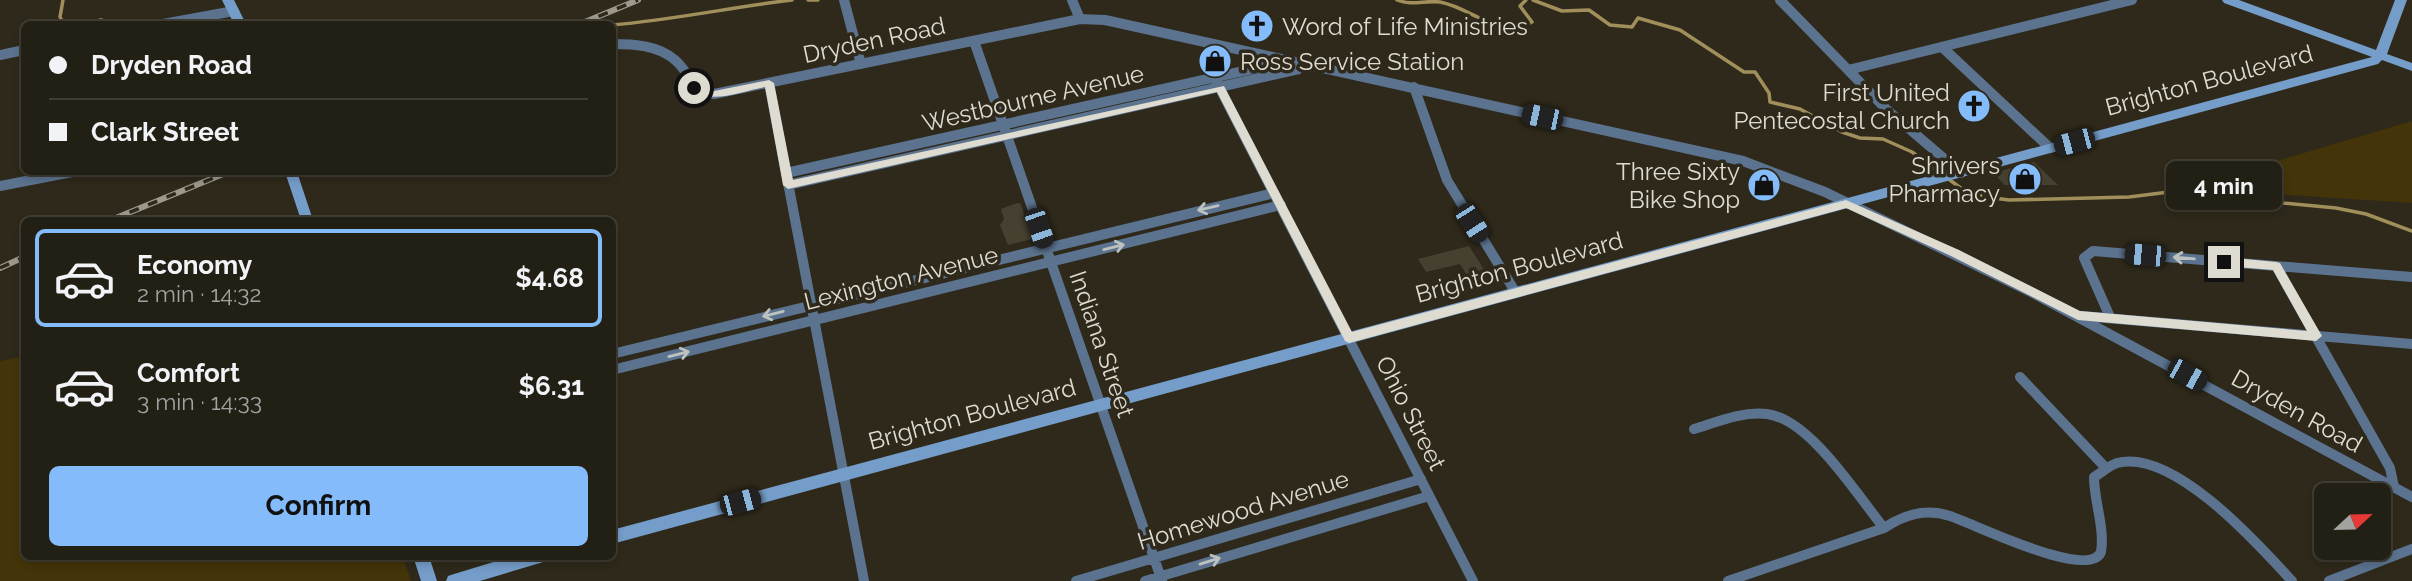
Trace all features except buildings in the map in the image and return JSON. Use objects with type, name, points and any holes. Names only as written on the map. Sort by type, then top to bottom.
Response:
[{"type":"street","points":[[844,0],[861,64]]},
{"type":"street","points":[[1072,0],[1080,19]]},
{"type":"street","points":[[1780,0],[1911,132],[1957,174]]},
{"type":"street","points":[[1848,70],[2132,0]]},
{"type":"street","points":[[2228,0],[2412,67]]},
{"type":"street","points":[[2380,56],[2401,0]]},
{"type":"street","points":[[174,21],[231,6]]},
{"type":"street","name":"Dryden Road","points":[[616,44],[638,45],[661,51],[675,60],[694,88],[700,92],[714,94],[1080,19],[1105,20],[1305,62],[1757,165],[1955,253],[2078,316],[2412,497]]},
{"type":"street","name":"Indiana Street","points":[[974,41],[1161,579]]},
{"type":"street","points":[[1942,47],[2050,148]]},
{"type":"street","points":[[0,55],[21,51]]},
{"type":"street","name":"Brighton Boulevard","points":[[616,536],[1935,181],[2374,61],[2380,56]]},
{"type":"street","name":"Westbourne Avenue","points":[[786,173],[1214,77],[1287,58]]},
{"type":"street","name":"Westbourne Avenue","points":[[788,185],[1300,69],[1305,62]]},
{"type":"street","name":"Ohio Street","points":[[1214,77],[1473,581]]},
{"type":"street","points":[[769,83],[864,581]]},
{"type":"street","points":[[1414,87],[1447,180],[1516,293]]},
{"type":"street","points":[[0,186],[57,175]]},
{"type":"street","points":[[292,175],[306,217]]},
{"type":"street","name":"Lexington Avenue","points":[[616,353],[1274,192]]},
{"type":"street","name":"Lexington Avenue","points":[[616,369],[1280,205]]},
{"type":"street","points":[[2110,317],[2084,258],[2093,251],[2412,277]]},
{"type":"street","points":[[2276,266],[2390,468],[2394,487]]},
{"type":"street","points":[[2078,316],[2412,344]]},
{"type":"street","points":[[2020,377],[2104,466]]},
{"type":"street","points":[[1694,429],[1744,414],[1770,413],[1785,417],[1811,437],[1884,528]]},
{"type":"street","points":[[2085,574],[2095,566],[2101,551],[2094,477],[2104,466],[2136,461],[2167,472],[2222,509],[2292,581]]},
{"type":"street","name":"Homewood Avenue","points":[[1076,581],[1421,479]]},
{"type":"street","name":"Homewood Avenue","points":[[1145,581],[1161,579],[1429,496]]},
{"type":"street","points":[[1728,581],[1884,528],[1901,517],[1929,512],[1965,525],[1992,546]]},
{"type":"street","points":[[2329,581],[2412,548]]},
{"type":"street","points":[[422,560],[429,581]]},
{"type":"street","points":[[454,581],[526,560]]},
{"type":"shaded area","points":[[2412,121],[2412,203],[2186,188]]},
{"type":"shaded area","points":[[21,357],[21,560],[404,560],[411,581],[0,581],[0,361]]},
{"type":"waterway","points":[[62,21],[60,17],[63,0]]},
{"type":"waterway","points":[[616,25],[792,0]]},
{"type":"waterway","points":[[808,0],[818,0]]},
{"type":"waterway","points":[[1397,0],[1408,3],[1440,2],[1508,27],[1520,27],[1532,22],[1520,6],[1526,0]]},
{"type":"waterway","points":[[1533,0],[1562,11],[1589,10],[1610,25],[1632,27],[1638,18],[1680,30],[1744,72],[1755,72],[1769,93],[1770,102],[1800,109],[1842,132],[1860,138],[1883,139],[1912,152],[1962,189],[1986,197],[2009,200],[2129,197],[2169,192],[2336,208],[2366,214],[2412,231]]},
{"type":"waterway","points":[[97,21],[104,21]]},
{"type":"railway","points":[[587,21],[638,0]]},
{"type":"railway","points":[[118,217],[221,175]]},
{"type":"railway","points":[[0,268],[21,258]]},
{"type":"place","name":"Word of Life Ministries","points":[[1257,26]]},
{"type":"place","name":"Ross Service Station","points":[[1215,61]]},
{"type":"place","name":"First United Pentecostal Church","points":[[1974,106]]},
{"type":"place","name":"Shrivers Pharmacy","points":[[2025,179]]},
{"type":"place","name":"Three Sixty Bike Shop","points":[[1764,185]]},
{"type":"route","points":[[694,88],[700,92],[714,94],[769,83],[788,185],[1220,88],[1349,338],[1846,204],[1955,253],[2078,316],[2316,336],[2276,266],[2224,262]]}]
